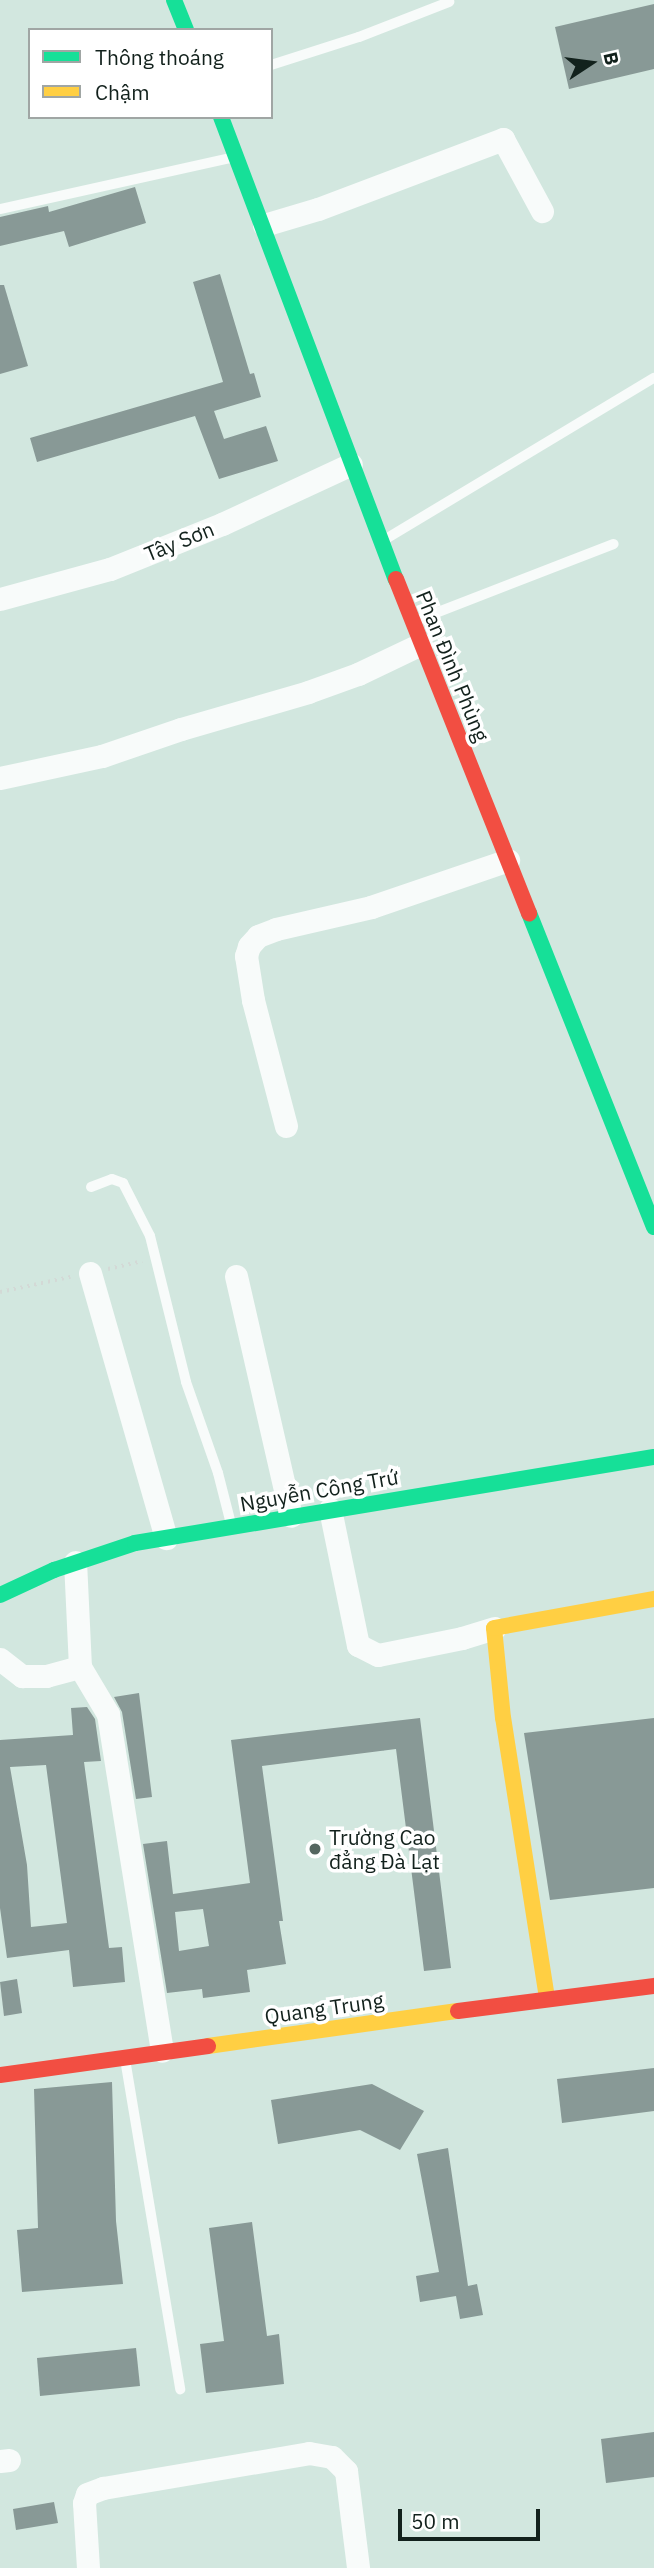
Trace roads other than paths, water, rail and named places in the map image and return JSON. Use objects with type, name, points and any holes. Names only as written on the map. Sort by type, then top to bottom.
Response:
[{"type":"street","points":[[174,0],[185,28]]},
{"type":"street","name":"Phan Đình Phùng","points":[[222,119],[421,644],[654,1227]]},
{"type":"street","points":[[264,225],[318,209],[503,139],[542,211]]},
{"type":"street","name":"Tây Sơn","points":[[0,599],[110,569],[222,524],[351,464]]},
{"type":"street","points":[[0,778],[102,757],[181,729],[308,692],[358,674],[421,644]]},
{"type":"street","points":[[286,1126],[253,1000],[246,956],[249,946],[258,936],[276,929],[371,907],[508,860]]},
{"type":"street","points":[[90,1273],[166,1538]]},
{"type":"street","points":[[236,1276],[291,1516]]},
{"type":"street","name":"Nguyễn Công Trứ","points":[[0,1595],[75,1562],[135,1543],[654,1457]]},
{"type":"street","points":[[330,1509],[358,1645],[378,1655],[494,1628],[654,1599]]},
{"type":"street","points":[[75,1562],[79,1667],[108,1714],[162,2051]]},
{"type":"street","points":[[494,1628],[503,1718],[547,1998]]},
{"type":"street","points":[[0,1659],[22,1676],[46,1676],[79,1667]]},
{"type":"street","name":"Quang Trung","points":[[0,2075],[547,1998],[654,1986]]},
{"type":"street","points":[[88,2568],[84,2503],[87,2494],[103,2488],[309,2453],[332,2457],[346,2471],[358,2568]]},
{"type":"lane","points":[[273,64],[359,37],[449,2]]},
{"type":"lane","points":[[0,209],[236,156]]},
{"type":"lane","points":[[381,541],[654,378]]},
{"type":"lane","points":[[413,622],[614,544]]},
{"type":"lane","points":[[91,1187],[112,1179],[123,1183],[150,1236],[187,1382],[218,1473],[232,1527]]},
{"type":"lane","points":[[125,2056],[180,2389]]},
{"type":"place","name":"Trường Cao đẳng Đà Lạt","points":[[315,1849]]}]
